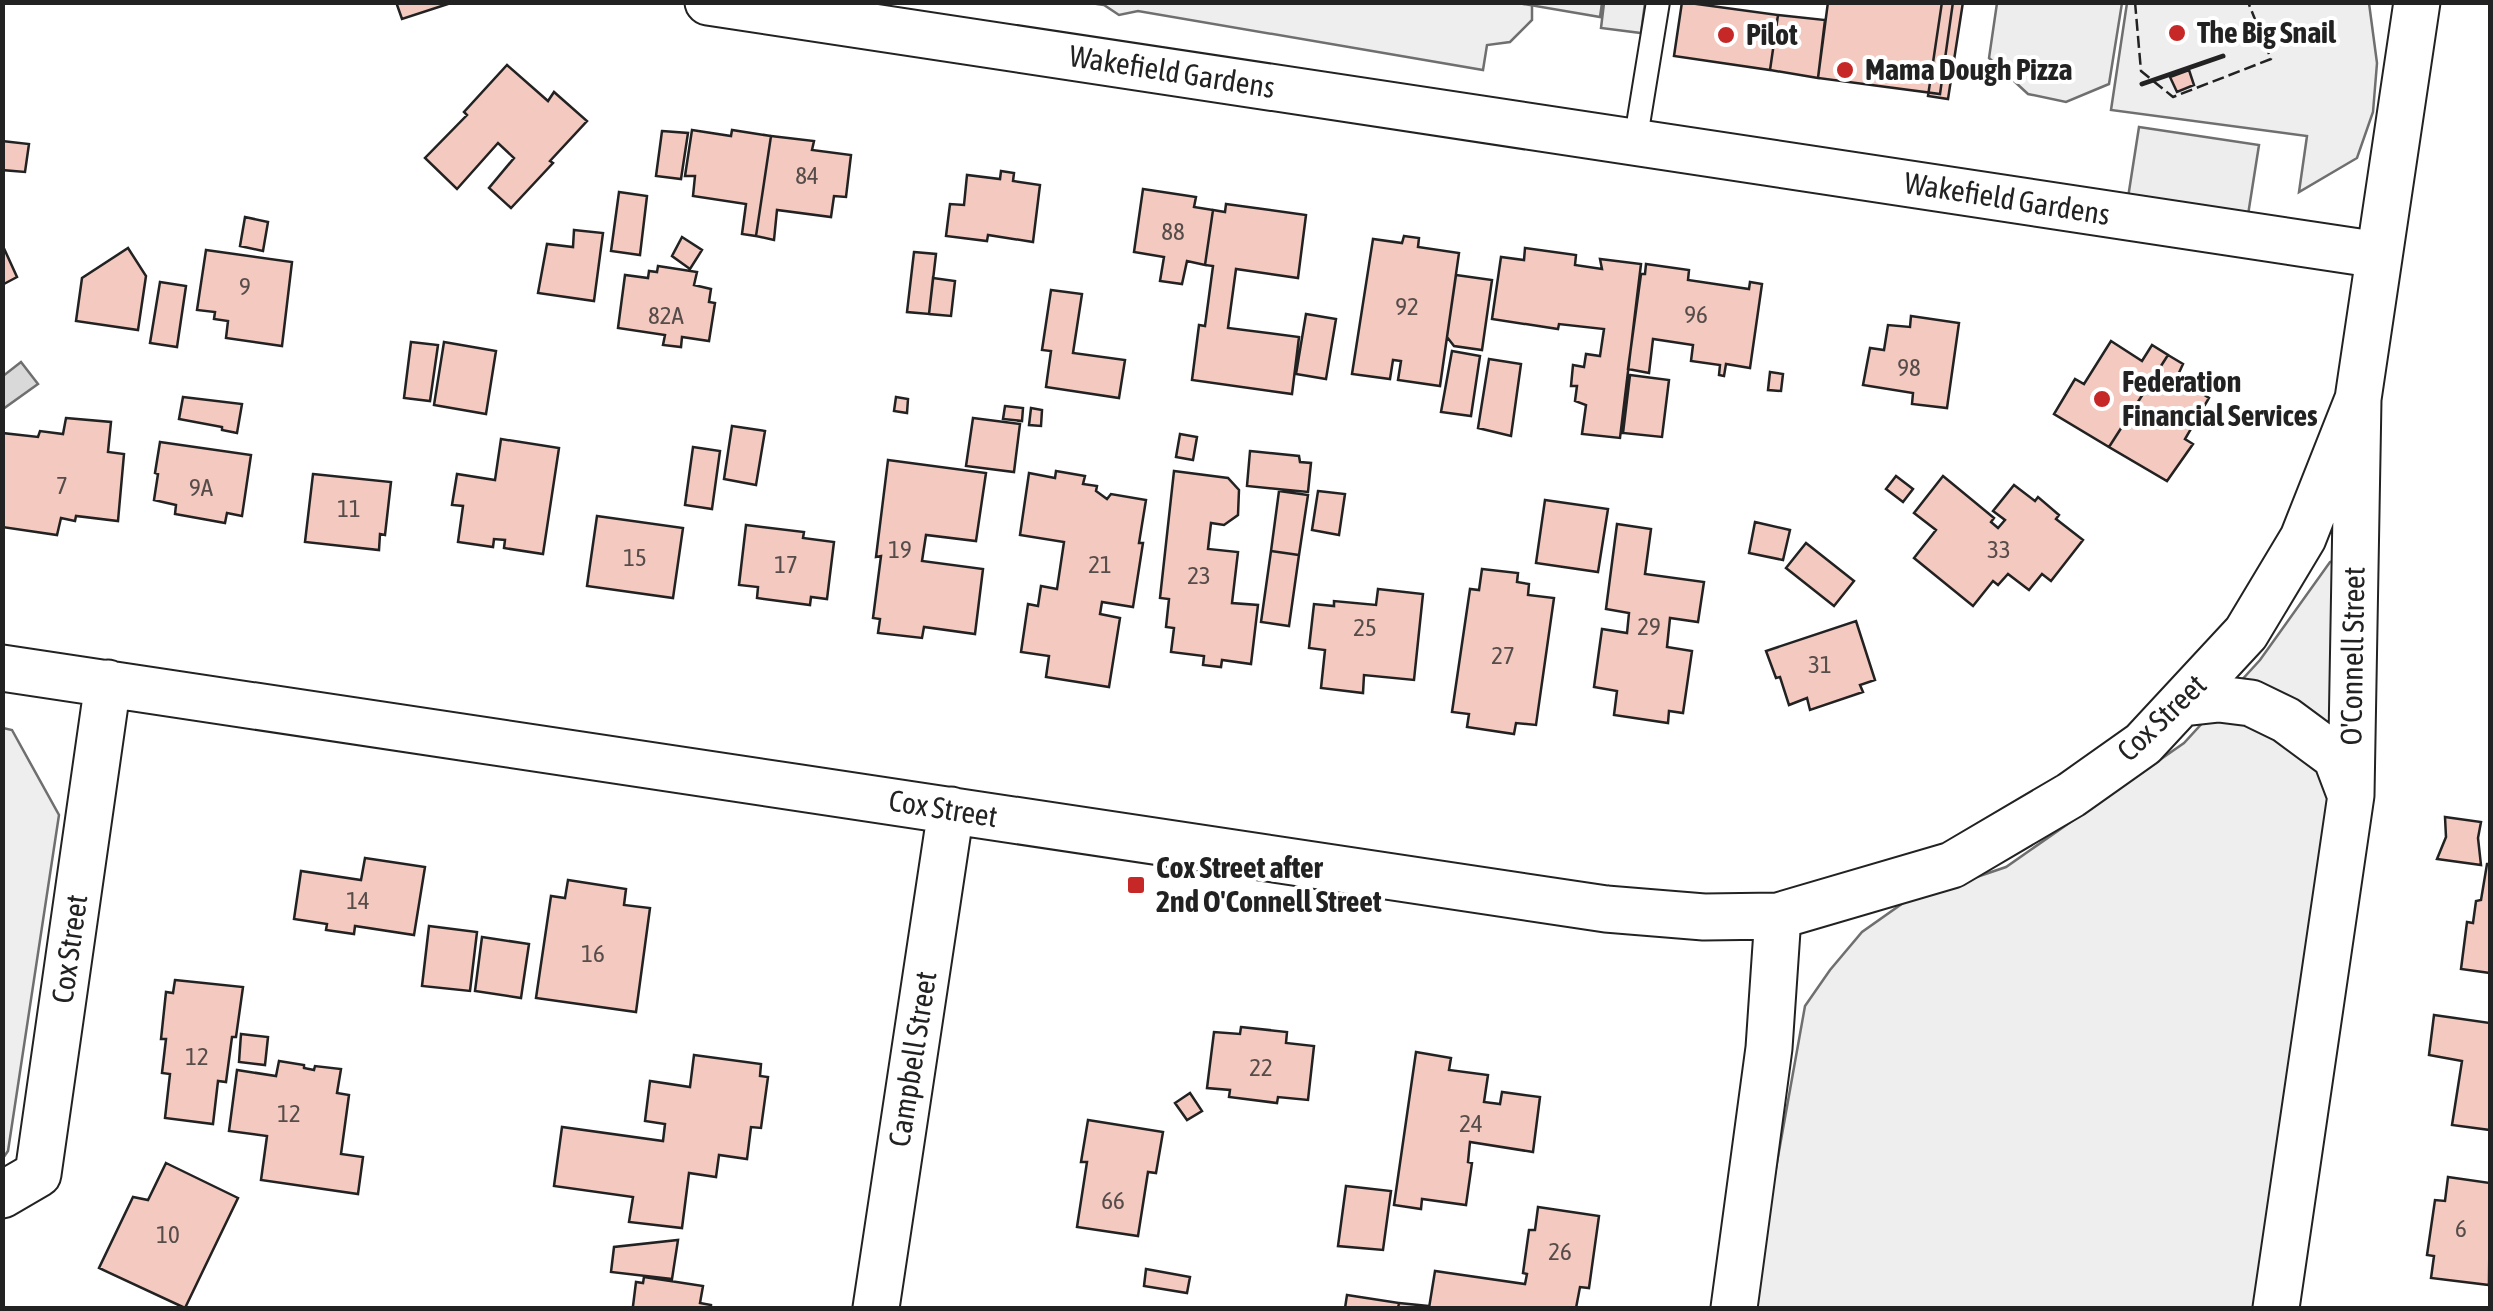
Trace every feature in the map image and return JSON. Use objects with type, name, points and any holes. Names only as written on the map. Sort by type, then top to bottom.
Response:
[{"type":"street","name":"Wakefield Gardens","points":[[708,2],[2380,255]]},
{"type":"street","name":"O'Connell Street","points":[[2276,1308],[2351,796],[2358,399],[2417,2]]},
{"type":"street","name":"Cox Street","points":[[2,668],[1606,909],[1704,917],[1778,916],[1952,865],[2071,795],[2143,744],[2246,633],[2304,538],[2358,399]]},
{"type":"street","name":"Cox Street","points":[[2,1195],[38,1174],[108,684]]},
{"type":"street","points":[[2183,702],[2219,699],[2251,703],[2286,720],[2336,757],[2351,796]]},
{"type":"street","name":"Campbell Street","points":[[876,1308],[951,810]]},
{"type":"street","points":[[1734,1308],[1768,1048],[1778,916]]},
{"type":"lane","points":[[1636,143],[1658,2]]},
{"type":"shaded area","points":[[1532,2],[1532,20],[1510,42],[1487,45],[1483,70],[1138,11],[1119,15],[1104,5],[1090,3]]},
{"type":"shaded area","points":[[1518,3],[1602,3],[1600,17]]},
{"type":"shaded area","points":[[1604,3],[1645,3],[1641,33],[1601,28]]},
{"type":"shaded area","points":[[1997,3],[2122,3],[2109,84],[2066,102],[2028,94],[1989,58]]},
{"type":"shaded area","points":[[2127,3],[2369,3],[2377,63],[2373,112],[2357,158],[2299,192],[2307,136],[2111,110]]},
{"type":"shaded area","points":[[2139,127],[2259,145],[2245,234],[2125,217]]},
{"type":"shaded area","points":[[21,362],[38,384],[3,409],[3,376]]},
{"type":"shaded area","points":[[2342,558],[2327,818],[2254,1308],[1757,1308],[1761,1252],[1805,1006],[1830,970],[1862,932],[1906,901],[2006,867],[2184,743],[2260,660],[2330,562]]},
{"type":"shaded area","points":[[3,728],[12,730],[59,815],[8,1151],[3,1158]]},
{"type":"building","points":[[396,2],[454,2],[402,19]]},
{"type":"building","name":"Pilot","points":[[1682,2],[1778,15],[1770,70],[1674,56]]},
{"type":"building","points":[[1828,2],[1953,2],[1940,94],[1818,78]]},
{"type":"building","points":[[1942,2],[1963,2],[1948,99],[1928,96]]},
{"type":"building","points":[[1778,15],[1825,20],[1818,78],[1770,70]]},
{"type":"building","points":[[507,65],[548,101],[554,92],[587,121],[511,208],[489,188],[514,158],[498,143],[457,189],[425,158],[467,115],[464,112]]},
{"type":"building","points":[[2189,70],[2194,85],[2177,92],[2170,77]]},
{"type":"building","points":[[692,130],[731,136],[732,130],[771,136],[756,236],[742,234],[746,204],[693,196],[695,176],[685,176]]},
{"type":"building","points":[[662,131],[688,133],[681,179],[656,176]]},
{"type":"building","points":[[771,136],[814,141],[812,150],[851,155],[846,197],[834,196],[831,217],[777,210],[774,240],[756,236]]},
{"type":"building","points":[[2,141],[29,144],[25,172],[2,170]]},
{"type":"building","points":[[1001,171],[1014,173],[1013,181],[1040,185],[1033,242],[988,235],[987,241],[946,236],[950,204],[964,205],[967,175],[1000,179]]},
{"type":"building","points":[[1143,189],[1196,197],[1194,207],[1213,210],[1205,265],[1187,261],[1182,284],[1160,281],[1164,257],[1134,252]]},
{"type":"building","points":[[619,192],[647,196],[640,255],[611,251]]},
{"type":"building","points":[[1226,204],[1306,215],[1298,278],[1236,269],[1228,328],[1299,337],[1292,394],[1192,380],[1199,325],[1205,326],[1213,266],[1205,265],[1213,210],[1225,212]]},
{"type":"building","points":[[245,217],[268,222],[263,251],[240,246]]},
{"type":"building","points":[[574,230],[603,233],[594,301],[538,293],[547,244],[573,247]]},
{"type":"building","points":[[1404,236],[1419,238],[1418,247],[1459,253],[1440,386],[1398,380],[1401,361],[1393,360],[1390,379],[1352,374],[1373,239],[1402,243]]},
{"type":"building","points":[[682,237],[702,250],[690,269],[672,256]]},
{"type":"building","points":[[2,244],[17,277],[2,285]]},
{"type":"building","points":[[128,248],[146,276],[138,330],[76,321],[82,278]]},
{"type":"building","points":[[1525,248],[1576,255],[1575,265],[1602,269],[1600,259],[1641,264],[1620,438],[1582,434],[1586,405],[1575,401],[1577,386],[1571,386],[1573,365],[1584,367],[1586,354],[1600,356],[1604,329],[1559,324],[1558,329],[1492,319],[1501,257],[1524,260]]},
{"type":"building","points":[[206,250],[292,262],[282,346],[226,338],[228,321],[214,319],[215,312],[197,310]]},
{"type":"building","points":[[914,252],[936,254],[929,314],[907,312]]},
{"type":"building","points":[[1646,264],[1689,270],[1688,280],[1749,289],[1750,282],[1762,284],[1750,368],[1726,364],[1724,376],[1719,375],[1720,365],[1691,361],[1693,345],[1653,339],[1649,373],[1628,369],[1641,274],[1645,274]]},
{"type":"building","points":[[658,266],[697,272],[694,285],[711,289],[709,302],[715,303],[709,341],[682,337],[681,347],[663,345],[665,335],[618,328],[625,275],[648,278],[649,271],[657,272]]},
{"type":"building","points":[[1456,275],[1492,280],[1482,350],[1454,346],[1447,337]]},
{"type":"building","points":[[933,278],[955,281],[951,316],[929,314]]},
{"type":"building","points":[[160,282],[186,286],[177,347],[150,343]]},
{"type":"building","points":[[1051,290],[1082,294],[1073,353],[1125,360],[1119,398],[1046,387],[1051,351],[1042,350]]},
{"type":"building","points":[[1306,314],[1336,319],[1326,379],[1296,374]]},
{"type":"building","points":[[1911,316],[1959,323],[1947,408],[1912,404],[1913,393],[1863,385],[1870,348],[1884,350],[1888,325],[1910,327]]},
{"type":"building","name":"Federation Financial Services","points":[[2111,341],[2142,361],[2152,345],[2168,355],[2109,447],[2054,414],[2075,379],[2084,384]]},
{"type":"building","points":[[411,342],[438,345],[430,401],[404,398]]},
{"type":"building","points":[[444,342],[496,351],[486,414],[434,405]]},
{"type":"building","points":[[1452,351],[1480,356],[1471,416],[1441,412]]},
{"type":"building","points":[[2168,355],[2183,364],[2177,377],[2209,398],[2185,439],[2193,444],[2167,481],[2109,447]]},
{"type":"building","points":[[1489,359],[1521,364],[1511,436],[1478,428]]},
{"type":"building","points":[[1770,372],[1783,374],[1781,391],[1768,390]]},
{"type":"building","points":[[1630,375],[1669,380],[1662,437],[1623,433]]},
{"type":"building","points":[[183,397],[242,404],[237,433],[179,419]]},
{"type":"building","points":[[896,397],[908,399],[907,413],[894,411]]},
{"type":"building","points":[[1005,406],[1023,408],[1022,421],[1003,419]]},
{"type":"building","points":[[1031,408],[1042,410],[1041,426],[1029,425]]},
{"type":"building","points":[[66,418],[111,422],[108,452],[124,454],[118,521],[61,518],[57,535],[2,527],[2,433],[38,437],[40,431],[63,434]]},
{"type":"building","points":[[973,418],[1020,424],[1014,472],[966,466]]},
{"type":"building","points":[[732,426],[765,431],[756,485],[724,479]]},
{"type":"building","points":[[1180,434],[1197,437],[1193,460],[1176,457]]},
{"type":"building","points":[[501,439],[559,448],[543,554],[504,548],[505,540],[494,539],[493,547],[458,542],[463,506],[452,505],[457,474],[495,480]]},
{"type":"building","points":[[160,442],[251,455],[242,516],[227,513],[225,523],[175,514],[176,505],[154,500]]},
{"type":"building","points":[[693,447],[720,451],[712,509],[685,505]]},
{"type":"building","points":[[1250,451],[1299,456],[1300,462],[1311,463],[1308,492],[1247,486]]},
{"type":"building","points":[[888,460],[986,473],[976,541],[926,535],[922,561],[983,569],[975,634],[924,627],[922,638],[878,633],[880,619],[873,618],[881,556],[876,557]]},
{"type":"building","points":[[1056,471],[1085,476],[1083,484],[1097,486],[1096,491],[1107,499],[1111,494],[1146,500],[1133,607],[1102,602],[1100,614],[1120,618],[1109,687],[1046,677],[1049,656],[1021,652],[1028,604],[1038,606],[1041,586],[1057,589],[1064,542],[1020,535],[1029,473],[1055,478]]},
{"type":"building","points":[[1174,471],[1228,478],[1239,490],[1238,515],[1224,525],[1211,523],[1208,549],[1238,552],[1232,603],[1258,605],[1251,664],[1222,660],[1221,667],[1203,665],[1204,656],[1171,652],[1174,628],[1166,627],[1169,599],[1160,598]]},
{"type":"building","points":[[313,474],[391,482],[385,535],[380,534],[379,550],[305,542]]},
{"type":"building","points":[[1896,476],[1913,489],[1903,502],[1886,489]]},
{"type":"building","points":[[1943,476],[1994,518],[1991,522],[1998,528],[2005,520],[1993,511],[2014,485],[2035,501],[2038,497],[2059,515],[2056,519],[2083,540],[2051,581],[2042,574],[2029,590],[2008,574],[1998,585],[1993,581],[1973,606],[1914,558],[1936,530],[1914,513]]},
{"type":"building","points":[[1279,491],[1308,495],[1299,555],[1271,551]]},
{"type":"building","points":[[1318,491],[1345,494],[1339,535],[1312,530]]},
{"type":"building","points":[[1545,500],[1608,509],[1598,572],[1536,563]]},
{"type":"building","points":[[597,516],[683,528],[673,598],[587,586]]},
{"type":"building","points":[[1755,522],[1790,530],[1783,560],[1749,553]]},
{"type":"building","points":[[1617,524],[1651,529],[1645,574],[1704,582],[1698,622],[1670,618],[1667,647],[1692,651],[1683,713],[1669,711],[1668,723],[1614,715],[1617,691],[1594,687],[1602,629],[1627,633],[1629,613],[1606,609]]},
{"type":"building","points":[[746,525],[804,532],[803,538],[834,542],[827,599],[811,597],[810,605],[757,598],[758,587],[739,585]]},
{"type":"building","points":[[1806,543],[1854,581],[1834,606],[1786,568]]},
{"type":"building","points":[[1271,551],[1299,555],[1289,626],[1261,622]]},
{"type":"building","points":[[1482,569],[1518,573],[1517,582],[1529,584],[1528,595],[1554,598],[1536,725],[1516,723],[1514,734],[1467,727],[1469,714],[1452,712],[1470,589],[1479,590]]},
{"type":"building","points":[[1378,589],[1423,594],[1414,680],[1364,675],[1363,693],[1321,688],[1325,650],[1309,648],[1314,604],[1334,606],[1334,601],[1376,605]]},
{"type":"building","points":[[1856,621],[1875,680],[1860,685],[1863,692],[1810,710],[1807,698],[1789,705],[1766,651]]},
{"type":"building","points":[[2445,817],[2481,822],[2481,865],[2437,859],[2446,837]]},
{"type":"building","points":[[365,858],[425,867],[414,935],[355,926],[354,934],[326,930],[327,924],[294,919],[301,871],[361,880]]},
{"type":"building","points":[[2487,864],[2490,973],[2461,969],[2467,922],[2473,923],[2476,901],[2481,900]]},
{"type":"building","points":[[568,880],[626,889],[624,905],[650,908],[636,1012],[536,998],[551,896],[565,898]]},
{"type":"building","points":[[429,926],[477,932],[470,991],[422,986]]},
{"type":"building","points":[[482,937],[529,944],[521,998],[475,991]]},
{"type":"building","points":[[175,980],[243,987],[226,1082],[218,1081],[213,1124],[165,1118],[170,1074],[162,1073],[166,1039],[161,1039],[166,992],[173,993]]},
{"type":"building","points":[[2434,1015],[2490,1023],[2490,1130],[2452,1125],[2462,1061],[2429,1055]]},
{"type":"building","points":[[1241,1027],[1287,1032],[1286,1043],[1314,1046],[1308,1100],[1278,1097],[1277,1103],[1229,1097],[1230,1090],[1207,1088],[1214,1032],[1240,1034]]},
{"type":"building","points":[[241,1034],[268,1037],[265,1065],[239,1062]]},
{"type":"building","points":[[1416,1052],[1451,1058],[1449,1070],[1488,1075],[1484,1102],[1500,1104],[1502,1092],[1540,1097],[1533,1152],[1470,1142],[1468,1162],[1472,1163],[1466,1205],[1422,1199],[1421,1209],[1394,1205]]},
{"type":"building","points":[[694,1055],[761,1064],[760,1076],[768,1077],[761,1128],[751,1127],[747,1159],[719,1155],[716,1177],[689,1173],[682,1228],[629,1222],[633,1197],[554,1186],[562,1127],[663,1141],[665,1124],[645,1121],[650,1081],[690,1087]]},
{"type":"building","points":[[279,1061],[314,1070],[315,1066],[341,1069],[337,1093],[349,1095],[341,1154],[363,1157],[358,1194],[261,1180],[267,1136],[229,1131],[237,1070],[276,1076]]},
{"type":"building","points":[[1190,1093],[1202,1111],[1187,1120],[1175,1103]]},
{"type":"building","points":[[1088,1120],[1163,1132],[1156,1173],[1148,1172],[1138,1236],[1077,1227],[1087,1162],[1081,1162]]},
{"type":"building","points":[[166,1163],[238,1198],[185,1308],[99,1268],[133,1197],[148,1200]]},
{"type":"building","points":[[2448,1177],[2490,1183],[2489,1285],[2431,1278],[2434,1256],[2427,1255],[2435,1200],[2445,1201]]},
{"type":"building","points":[[1346,1186],[1391,1191],[1383,1250],[1338,1246]]},
{"type":"building","points":[[1538,1207],[1599,1216],[1589,1288],[1580,1287],[1576,1308],[1429,1308],[1435,1271],[1525,1284],[1529,1230],[1535,1230]]},
{"type":"building","points":[[678,1240],[672,1279],[611,1272],[614,1247]]},
{"type":"building","points":[[1146,1269],[1190,1277],[1187,1293],[1144,1286]]},
{"type":"building","points":[[644,1277],[703,1286],[700,1303],[711,1308],[633,1306],[636,1282],[643,1283]]},
{"type":"building","points":[[1347,1295],[1399,1303],[1398,1308],[1345,1308]]},
{"type":"building","points":[[1399,1303],[1428,1306],[1429,1308],[1398,1308]]},
{"type":"fence","points":[[2135,2],[2141,71],[2173,97],[2271,59],[2248,2]]},
{"type":"wall","points":[[2142,84],[2223,56]]},
{"type":"place","name":"The Big Snail","points":[[2177,33]]},
{"type":"place","name":"Pilot","points":[[1726,35]]},
{"type":"place","name":"Mama Dough Pizza","points":[[1845,70]]},
{"type":"place","name":"Federation Financial Services","points":[[2102,399]]},
{"type":"place","name":"Cox Street after 2nd O'Connell Street","points":[[1136,885]]}]
